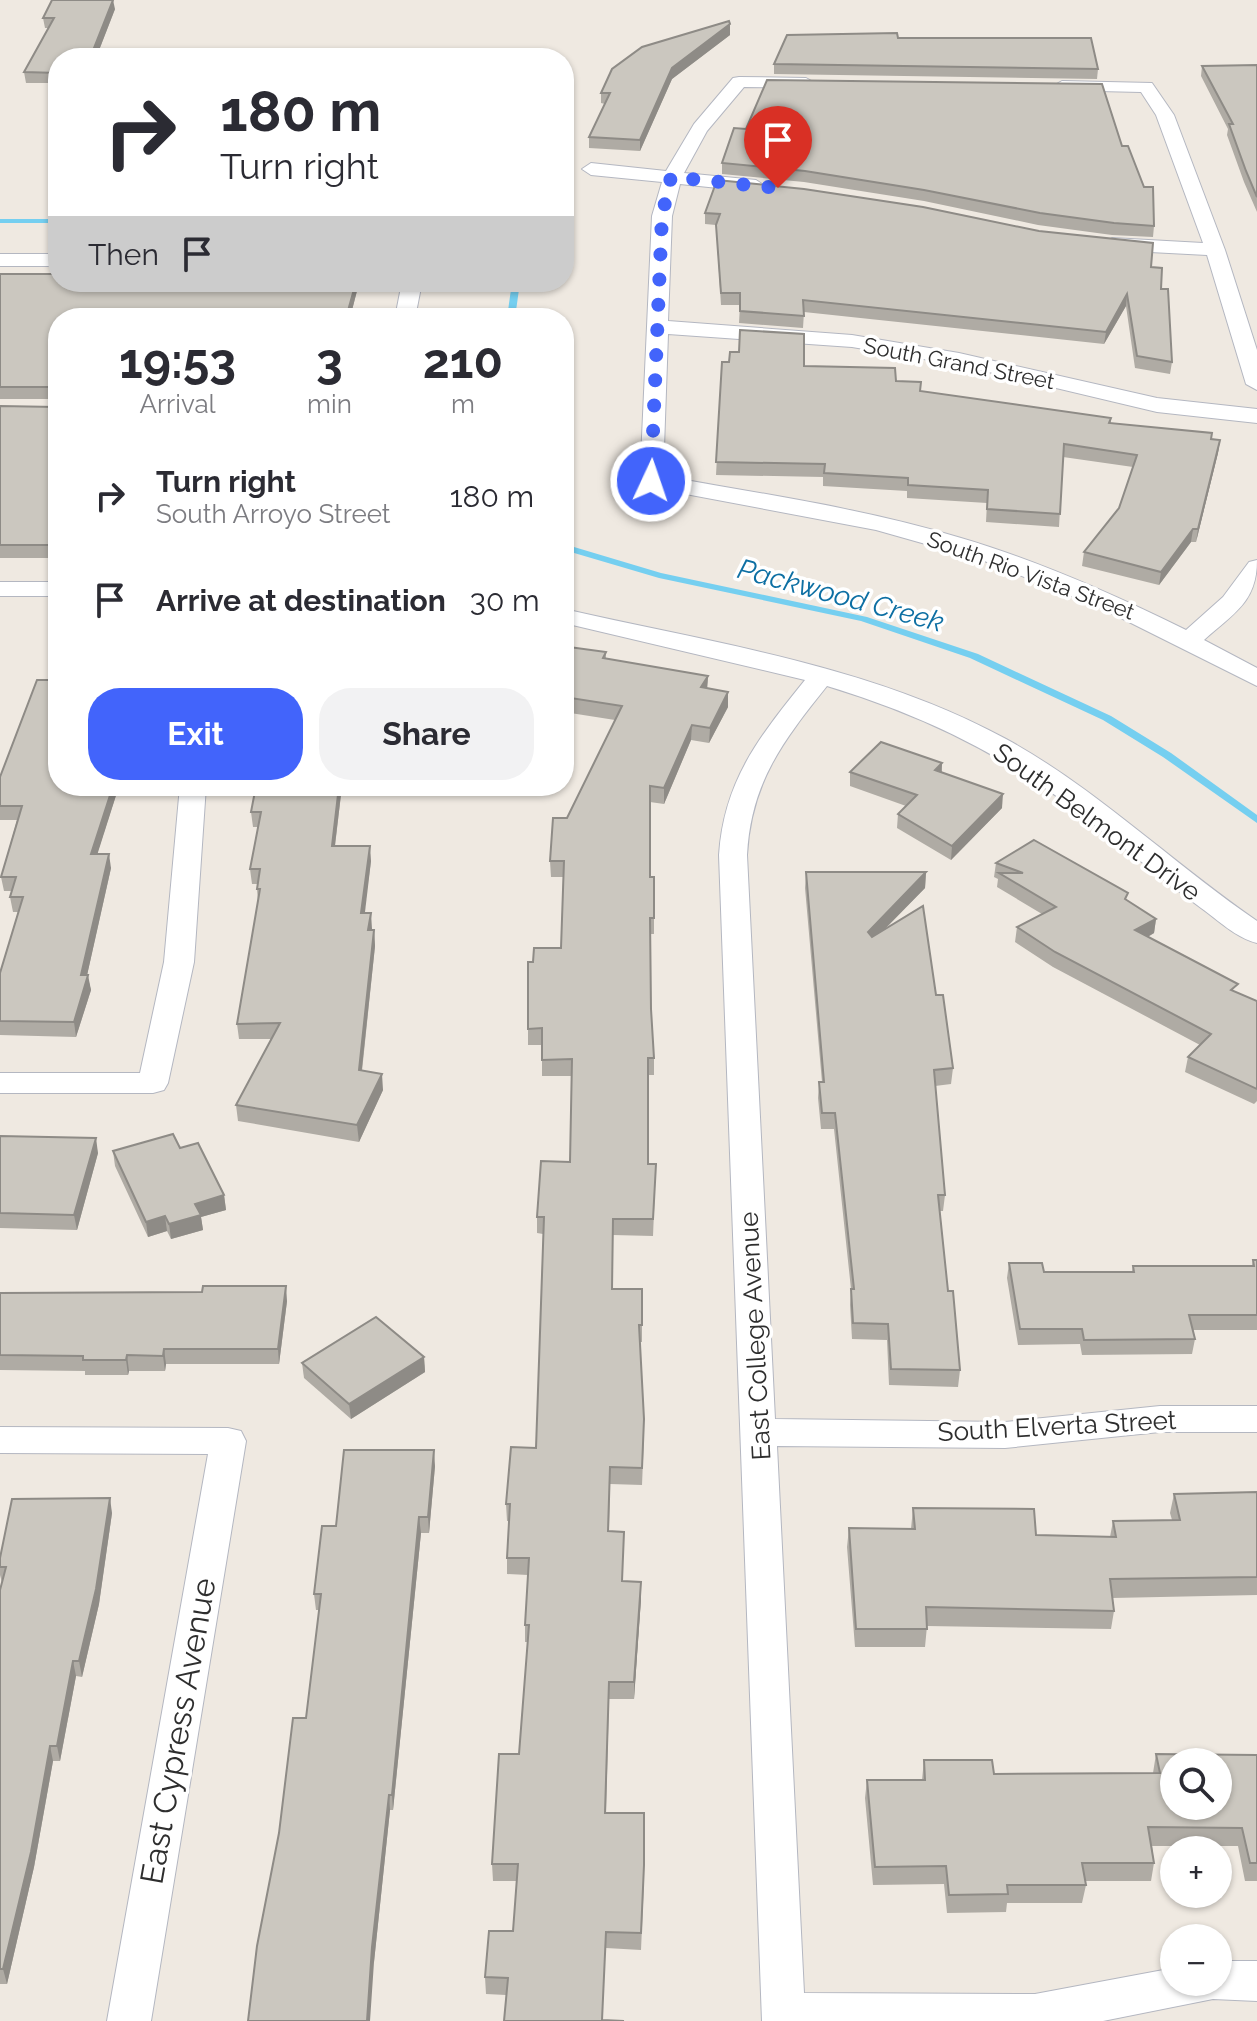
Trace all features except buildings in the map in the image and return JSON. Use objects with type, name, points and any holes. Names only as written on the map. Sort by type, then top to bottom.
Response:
[{"type":"street","points":[[658,327],[662,216],[671,177],[699,125],[739,82],[817,83]]},
{"type":"street","points":[[1037,85],[1146,87],[1165,115],[1215,250],[1257,384]]},
{"type":"street","points":[[591,169],[775,188]]},
{"type":"street","points":[[1097,242],[1215,250]]},
{"type":"street","points":[[0,260],[48,260]]},
{"type":"street","points":[[1234,313],[1257,315]]},
{"type":"street","name":"South Grand Street","points":[[658,327],[852,341],[959,359],[1157,405],[1257,416]]},
{"type":"street","name":"South Rio Vista Street","points":[[658,327],[651,481],[848,517],[951,542],[1135,612],[1257,678]]},
{"type":"street","points":[[1189,640],[1232,602],[1257,567]]},
{"type":"street","points":[[0,589],[48,589]]},
{"type":"street","name":"South Belmont Drive","points":[[574,618],[864,688],[1015,755],[1196,894],[1257,934]]},
{"type":"street","name":"East College Avenue","points":[[784,2017],[733,855],[738,812],[751,776],[767,746],[822,676]]},
{"type":"street","points":[[0,1083],[153,1083],[179,962],[192,796]]},
{"type":"street","name":"South Elverta Street","points":[[760,1432],[1005,1435],[1160,1419],[1257,1419]]},
{"type":"street","name":"East Cypress Avenue","points":[[0,1440],[228,1441],[129,2021]]},
{"type":"street","points":[[1232,1981],[1257,1981]]},
{"type":"street","points":[[784,2017],[1035,2014],[1160,1990]]},
{"type":"waterway","name":"Packwood Creek","points":[[0,221],[48,221]]},
{"type":"waterway","name":"Packwood Creek","points":[[512,308],[515,292]]},
{"type":"waterway","name":"Packwood Creek","points":[[574,550],[659,575],[864,619],[974,656],[1107,718],[1167,755],[1257,820]]},
{"type":"route","points":[[651,481],[662,216],[671,177],[778,188]]}]
